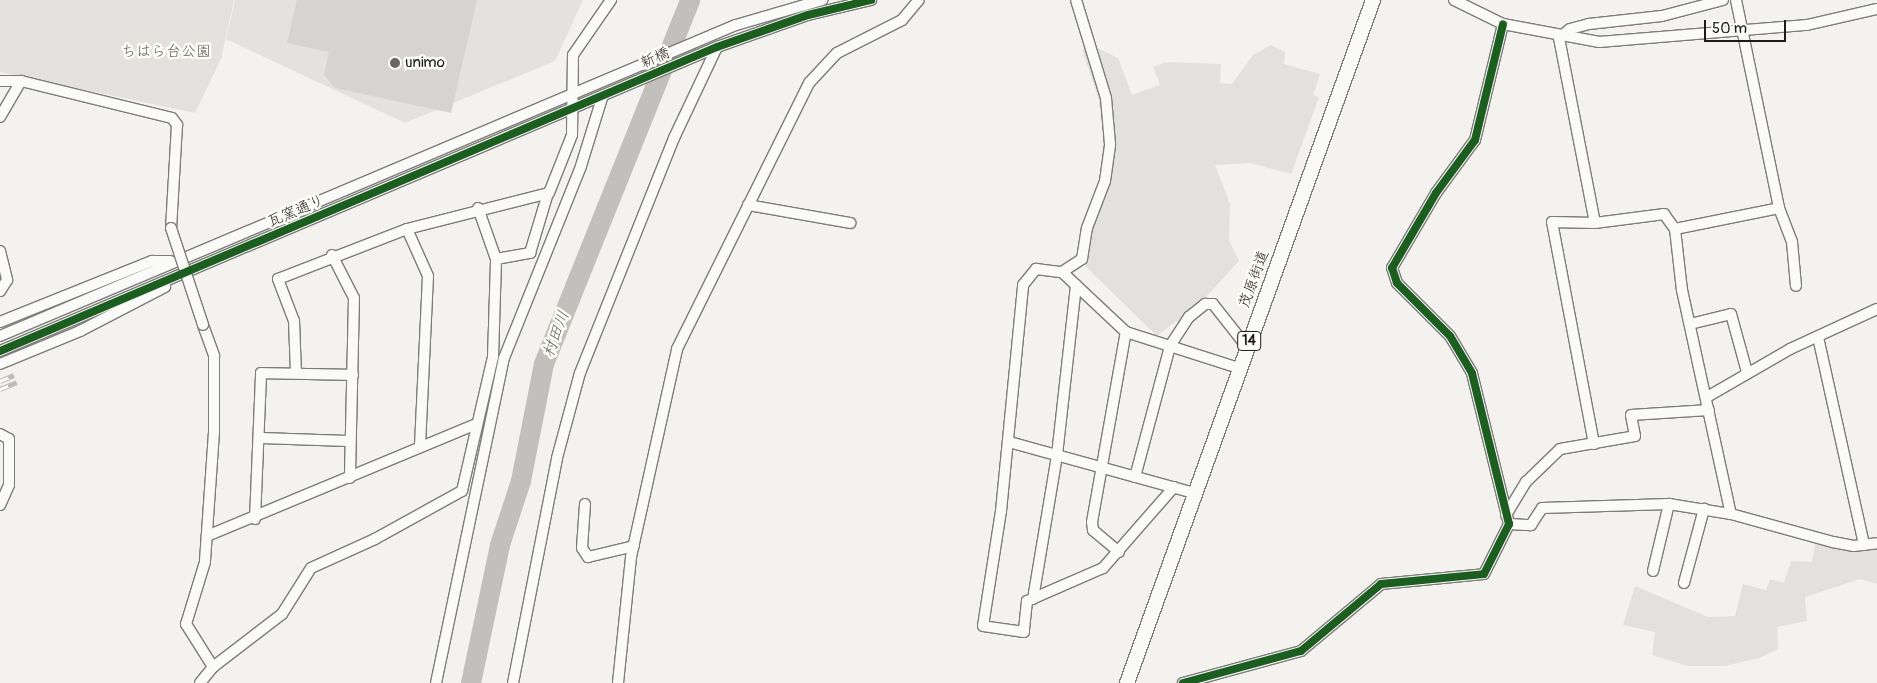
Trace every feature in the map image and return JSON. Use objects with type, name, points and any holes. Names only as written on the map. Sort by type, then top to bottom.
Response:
[{"type":"main road","name":"茂原街道","points":[[1127,683],[1239,368],[1374,0]]},
{"type":"street","points":[[496,260],[530,253],[548,193],[566,155],[572,107],[570,93],[573,55],[611,0]]},
{"type":"street","name":"新橋","points":[[608,80],[714,34],[822,0]]},
{"type":"street","points":[[513,683],[557,458],[580,372],[674,138],[717,47],[871,0]]},
{"type":"street","points":[[618,683],[634,546],[677,349],[809,83],[837,53],[902,20],[919,0]]},
{"type":"street","points":[[1062,272],[1082,259],[1087,228],[1105,181],[1110,144],[1106,98],[1076,0]]},
{"type":"street","points":[[1454,0],[1504,24],[1559,38],[1599,42],[1743,32],[1807,25],[1877,9]]},
{"type":"street","points":[[1559,38],[1589,24],[1662,16],[1723,0]]},
{"type":"street","points":[[1736,0],[1779,208],[1792,242],[1796,286]]},
{"type":"street","points":[[1504,24],[1476,140],[1436,193],[1392,268],[1397,283],[1450,336],[1472,373],[1508,520]]},
{"type":"street","points":[[1559,38],[1595,223]]},
{"type":"street","name":"新橋","points":[[603,95],[717,47]]},
{"type":"street","name":"瓦窯通り","points":[[0,336],[570,93],[608,80]]},
{"type":"street","points":[[0,81],[21,81],[172,118],[177,125],[171,228],[214,356],[205,562],[186,624],[212,667]]},
{"type":"street","points":[[0,117],[21,81]]},
{"type":"street","points":[[436,683],[504,358],[581,166],[603,95]]},
{"type":"street","name":"瓦窯通り","points":[[0,351],[603,95]]},
{"type":"street","points":[[296,373],[294,321],[278,279],[332,255],[407,229],[478,208],[548,193]]},
{"type":"street","points":[[748,205],[850,223]]},
{"type":"street","points":[[200,683],[212,667],[282,614],[311,568],[375,539],[462,491],[474,425],[493,357],[496,260],[478,208]]},
{"type":"street","points":[[1675,229],[1779,208]]},
{"type":"street","points":[[1594,444],[1552,222],[1595,223],[1664,214],[1675,229],[1690,324],[1731,514]]},
{"type":"street","points":[[407,229],[428,276],[420,447]]},
{"type":"street","points":[[0,251],[7,280],[0,291]]},
{"type":"street","points":[[332,255],[354,298],[350,478]]},
{"type":"street","points":[[0,322],[152,261],[176,261]]},
{"type":"street","points":[[1174,487],[1120,552],[1103,568],[1028,601],[1024,632],[983,626],[1009,442],[1023,285],[1036,269],[1062,272],[1126,332],[1239,368]]},
{"type":"street","points":[[0,364],[80,331],[165,288],[179,275]]},
{"type":"street","points":[[1033,599],[1057,455],[1076,285]]},
{"type":"street","points":[[1135,477],[1170,346],[1198,308],[1213,304],[1247,348]]},
{"type":"street","points":[[1707,397],[1746,372],[1877,309]]},
{"type":"street","points":[[1690,324],[1730,314],[1746,372]]},
{"type":"street","points":[[1120,552],[1093,530],[1126,332]]},
{"type":"street","points":[[1818,337],[1864,545]]},
{"type":"street","points":[[255,519],[261,373],[353,375]]},
{"type":"street","points":[[1183,683],[1301,651],[1381,584],[1484,574],[1526,482],[1560,449],[1635,436],[1631,415],[1709,410]]},
{"type":"street","points":[[207,536],[255,519],[474,425]]},
{"type":"street","points":[[0,434],[9,439],[9,485],[0,505]]},
{"type":"street","points":[[259,438],[350,441]]},
{"type":"street","points":[[1009,442],[1194,493]]},
{"type":"street","points":[[585,504],[582,548],[588,557],[634,546]]},
{"type":"street","points":[[1508,520],[1531,525],[1542,508],[1669,504],[1731,514],[1833,542],[1864,545],[1877,543]]},
{"type":"street","points":[[1653,571],[1669,504]]},
{"type":"street","points":[[1684,583],[1704,510]]},
{"type":"shaded area","points":[[235,0],[583,0],[555,61],[405,123],[226,39]]},
{"type":"green space","name":"ちはら台公園","points":[[0,0],[234,0],[221,59],[195,113],[0,72]]},
{"type":"green space","points":[[1271,45],[1285,52],[1284,64],[1320,74],[1313,95],[1319,97],[1291,174],[1250,163],[1215,165],[1230,204],[1229,240],[1239,261],[1180,325],[1176,321],[1157,336],[1078,259],[1083,224],[1099,186],[1104,133],[1098,97],[1082,50],[1097,48],[1118,58],[1132,95],[1160,85],[1153,67],[1166,62],[1221,64],[1220,83],[1232,84],[1253,55]]},
{"type":"green space","points":[[1815,544],[1877,544],[1877,584],[1860,579],[1805,597],[1807,621],[1777,627],[1778,649],[1759,658],[1724,666],[1688,666],[1652,655],[1655,632],[1623,625],[1635,586],[1708,617],[1735,616],[1743,584],[1766,590],[1770,579],[1784,583],[1791,561],[1812,562]]},
{"type":"building","name":"unimo","points":[[297,0],[477,0],[451,113],[335,88],[324,75],[329,52],[287,43]]},
{"type":"waterway","name":"村田川","points":[[471,683],[500,545],[521,481],[544,364],[690,0]]},
{"type":"railway","points":[[0,381],[14,375]]},
{"type":"railway","points":[[0,389],[17,382]]},
{"type":"cycle path","points":[[0,351],[717,47],[808,15],[871,0]]},
{"type":"cycle path","points":[[1183,683],[1301,651],[1381,584],[1484,574],[1509,524],[1472,373],[1450,336],[1397,283],[1392,268],[1436,193],[1475,140],[1503,24]]},
{"type":"place","name":"unimo","points":[[395,63]]}]
